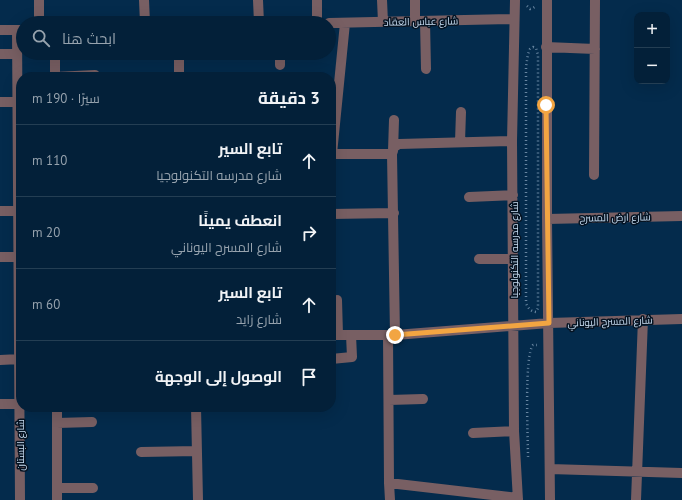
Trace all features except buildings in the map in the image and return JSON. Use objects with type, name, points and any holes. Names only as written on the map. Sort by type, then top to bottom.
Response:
[{"type":"street","points":[[39,0],[39,16]]},
{"type":"street","points":[[144,0],[145,16]]},
{"type":"street","points":[[258,0],[259,16]]},
{"type":"street","points":[[316,0],[317,16]]},
{"type":"street","points":[[382,0],[383,22]]},
{"type":"street","points":[[415,0],[420,21],[426,69]]},
{"type":"street","name":"شارع مدرسه التكنولوجيا","points":[[515,0],[512,141],[514,431],[518,499]]},
{"type":"street","points":[[547,0],[547,219],[550,500]]},
{"type":"street","points":[[594,175],[595,0]]},
{"type":"street","name":"شارع عباس العقاد","points":[[336,23],[514,19]]},
{"type":"street","points":[[336,110],[344,23]]},
{"type":"street","points":[[0,30],[16,30]]},
{"type":"street","points":[[546,47],[595,49]]},
{"type":"street","points":[[0,54],[16,54]]},
{"type":"street","name":"شارع البستان","points":[[17,60],[17,72]]},
{"type":"street","points":[[55,60],[55,72]]},
{"type":"street","points":[[179,60],[179,72]]},
{"type":"street","points":[[280,60],[280,65]]},
{"type":"street","points":[[0,102],[16,102]]},
{"type":"street","points":[[460,142],[461,112]]},
{"type":"street","points":[[390,500],[389,400],[392,335],[394,213],[392,152],[394,120]]},
{"type":"street","points":[[392,152],[394,147],[399,144],[512,141]]},
{"type":"street","points":[[336,154],[392,152]]},
{"type":"street","points":[[469,197],[513,195]]},
{"type":"street","points":[[0,211],[16,211]]},
{"type":"street","points":[[336,214],[394,213]]},
{"type":"street","name":"شارع ارض المسرح","points":[[547,219],[682,216]]},
{"type":"street","points":[[0,257],[16,257]]},
{"type":"street","points":[[479,259],[514,259]]},
{"type":"street","points":[[336,318],[337,300]]},
{"type":"street","points":[[636,500],[643,319]]},
{"type":"street","name":"شارع المسرح اليوناني","points":[[336,335],[392,335],[549,323],[682,319]]},
{"type":"street","points":[[336,359],[352,357],[351,335]]},
{"type":"street","points":[[0,360],[16,359]]},
{"type":"street","points":[[389,400],[423,399]]},
{"type":"street","points":[[0,404],[16,404]]},
{"type":"street","name":"شارع البستان","points":[[20,412],[20,500]]},
{"type":"street","points":[[57,412],[57,500]]},
{"type":"street","points":[[196,412],[198,500]]},
{"type":"street","points":[[57,423],[92,422]]},
{"type":"street","points":[[474,433],[514,431]]},
{"type":"street","points":[[141,452],[197,451]]},
{"type":"street","points":[[550,469],[682,473]]},
{"type":"street","points":[[389,483],[518,499]]},
{"type":"street","points":[[57,488],[93,488]]},
{"type":"path","points":[[525,3],[530,9],[537,4]]},
{"type":"path","points":[[533,47],[536,48],[538,55],[538,308],[536,312],[532,312],[526,303],[526,67],[528,54],[530,49],[533,47]]},
{"type":"path","points":[[528,461],[529,356],[533,345],[537,344],[540,349]]},
{"type":"route","points":[[395,335],[549,323],[546,105]]}]
